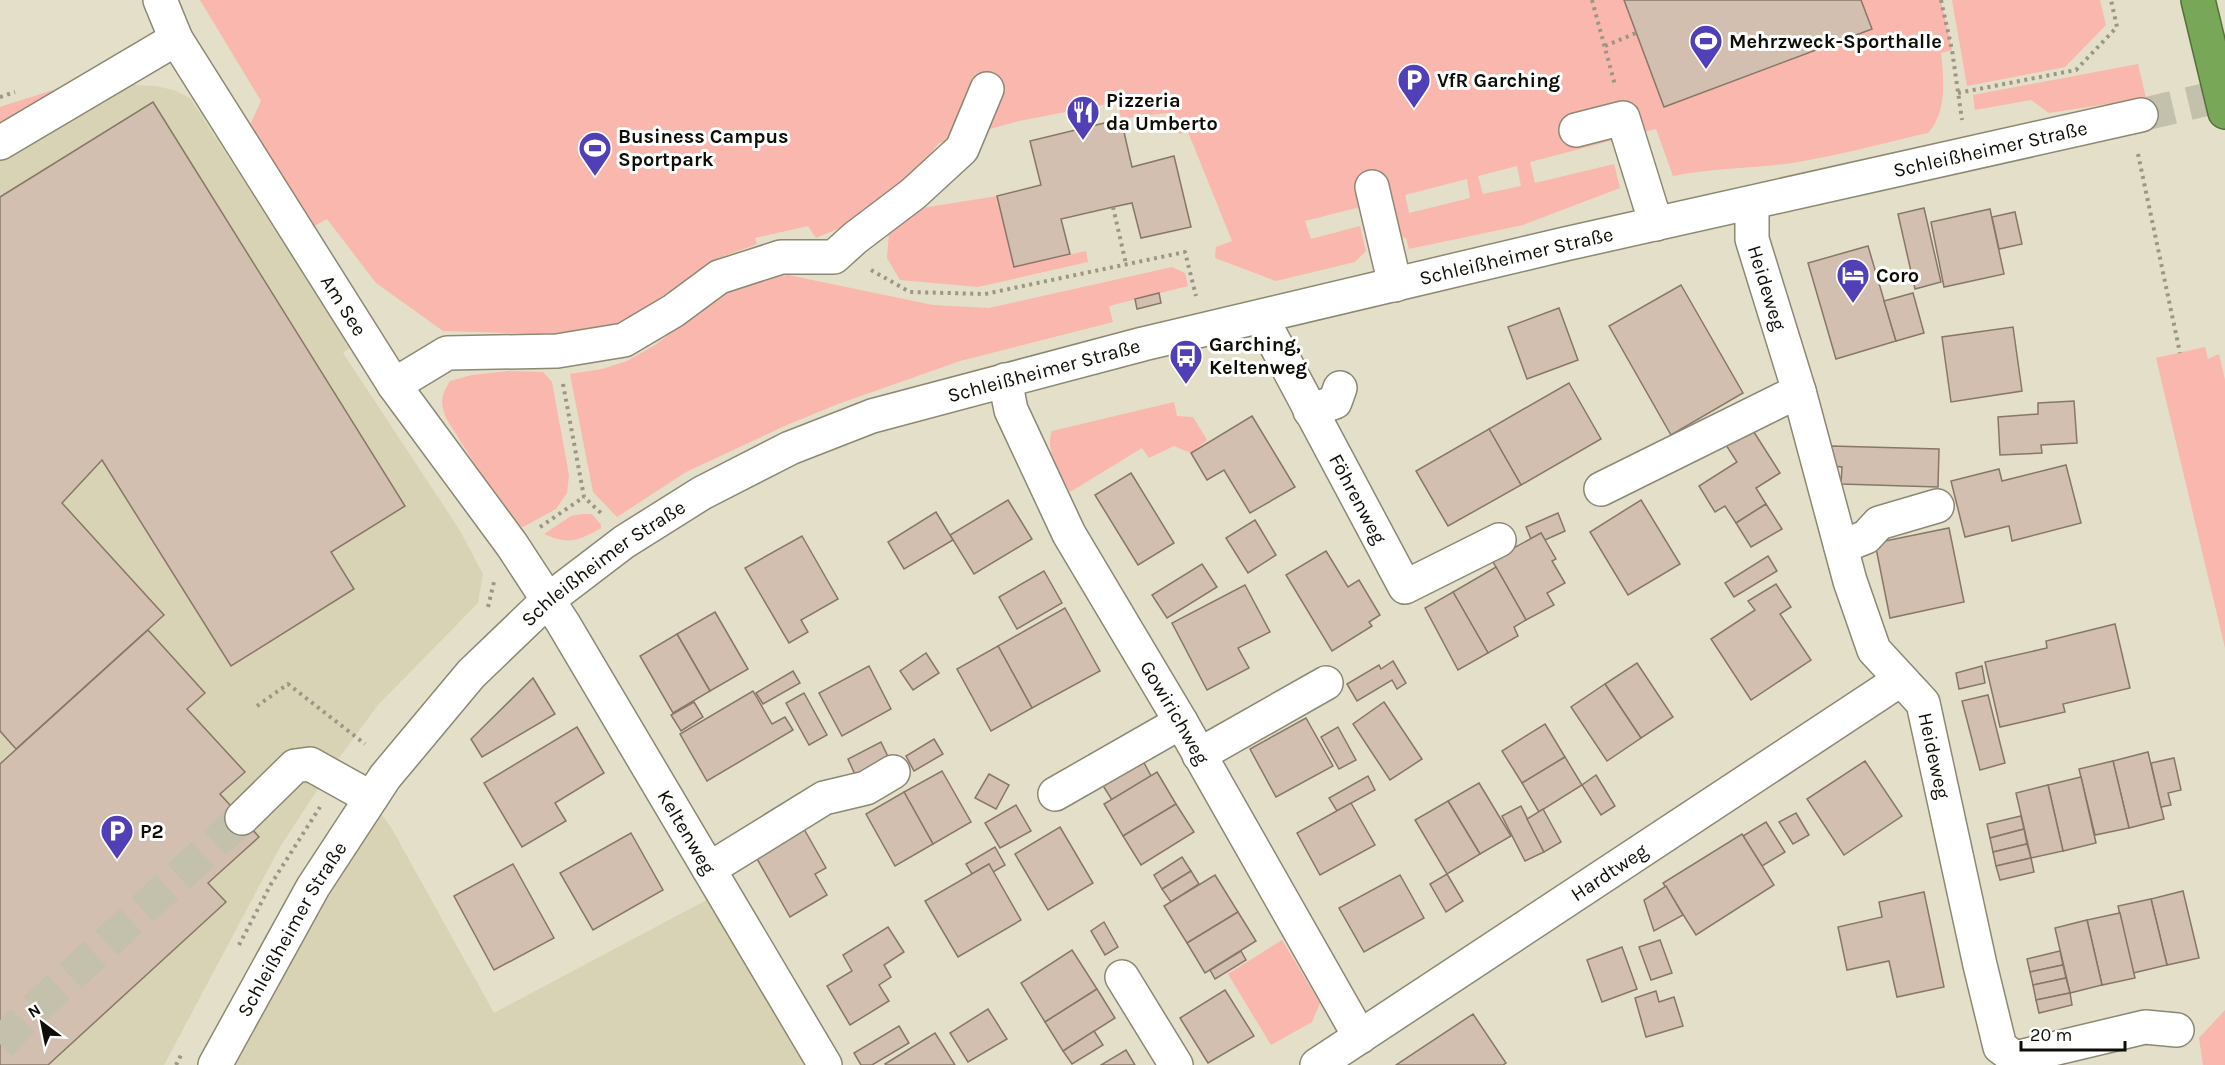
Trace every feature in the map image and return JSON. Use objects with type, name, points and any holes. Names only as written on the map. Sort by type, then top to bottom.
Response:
[{"type":"highway","points":[[2198,0],[2225,112]]},
{"type":"street","name":"Am See","points":[[160,0],[176,39],[394,385],[512,545],[548,600]]},
{"type":"street","points":[[0,143],[176,39]]},
{"type":"street","points":[[394,385],[447,352],[557,351],[624,340],[673,311],[719,277],[781,257],[834,257],[913,194],[962,149],[987,89]]},
{"type":"street","name":"Schleißheimer Straße","points":[[215,1065],[313,887],[371,798],[385,777],[471,674],[548,600],[624,542],[702,493],[790,448],[872,416],[1205,329],[1964,153],[2141,115]]},
{"type":"street","points":[[1576,130],[1623,118],[1656,224]]},
{"type":"street","points":[[1372,187],[1395,285]]},
{"type":"street","name":"Heideweg","points":[[1752,203],[1752,239],[1799,391],[1850,581],[1874,650],[1923,703],[2000,1047],[2014,1058],[2145,1027],[2177,1030]]},
{"type":"street","name":"Föhrenweg","points":[[1261,317],[1405,587],[1499,540]]},
{"type":"street","name":"Gowirichweg","points":[[1005,380],[1011,410],[1069,534],[1181,722],[1360,1037]]},
{"type":"street","points":[[1310,411],[1335,402],[1340,388]]},
{"type":"street","points":[[1601,489],[1619,478],[1799,391]]},
{"type":"street","points":[[1841,548],[1866,537],[1879,523],[1937,507]]},
{"type":"street","name":"Keltenweg","points":[[548,600],[825,1065]]},
{"type":"street","name":"Hardtweg","points":[[1317,1065],[1900,680]]},
{"type":"street","points":[[1199,755],[1326,683]]},
{"type":"street","points":[[1054,794],[1181,722]]},
{"type":"street","points":[[242,818],[295,766],[310,764],[371,798]]},
{"type":"street","points":[[709,868],[824,798],[866,788],[893,772]]},
{"type":"street","points":[[1122,978],[1176,1065]]},
{"type":"path","points":[[1592,0],[1623,118]]},
{"type":"path","points":[[1941,0],[1952,50],[1964,153]]},
{"type":"path","points":[[1958,93],[2076,70],[2118,27],[2111,0]]},
{"type":"path","points":[[1605,46],[1636,33]]},
{"type":"path","points":[[2127,156],[2148,152]]},
{"type":"path","points":[[2138,154],[2180,353]]},
{"type":"path","points":[[1113,207],[1126,264]]},
{"type":"path","points":[[834,257],[869,269],[910,292],[985,294],[1185,252],[1205,329]]},
{"type":"path","points":[[557,351],[584,497],[607,519],[624,542]]},
{"type":"path","points":[[512,545],[584,497]]},
{"type":"path","points":[[257,706],[288,684],[365,744]]},
{"type":"shaded area","name":"Business Campus Sportpark","points":[[200,0],[1941,0],[1952,50],[1941,53],[1943,95],[1938,115],[1928,133],[1792,163],[1702,171],[1673,176],[1656,129],[1530,162],[1535,183],[1614,164],[1620,188],[1523,225],[1409,249],[1406,238],[1402,237],[1392,199],[1305,221],[1311,239],[1360,226],[1366,251],[1355,262],[1276,281],[1215,258],[1216,247],[1232,241],[1188,132],[1179,134],[1175,112],[1121,119],[1118,102],[1019,121],[939,143],[900,191],[859,220],[816,238],[808,226],[755,238],[757,244],[719,258],[619,325],[603,329],[538,334],[443,331],[376,283],[327,219],[312,227],[249,127],[261,101]],"holes":[[[1517,166],[1521,186],[1483,194],[1478,176]],[[1467,179],[1470,198],[1409,213],[1405,195]]]},
{"type":"shaded area","points":[[1952,0],[2100,0],[2106,25],[2065,67],[1967,86]]},
{"type":"shaded area","points":[[2138,64],[2146,98],[2049,113],[2031,100],[1975,110],[1973,95]]},
{"type":"shaded area","points":[[79,82],[155,86],[174,90],[190,98],[351,347],[343,353],[459,529],[483,574],[478,603],[378,705],[331,769],[280,847],[164,1065],[0,1065],[0,107]]},
{"type":"shaded area","points":[[79,82],[0,128],[0,107]]},
{"type":"shaded area","points":[[997,196],[1014,267],[1086,251],[1088,262],[978,287],[900,280],[887,258],[889,233],[916,209]]},
{"type":"shaded area","points":[[1172,267],[1185,273],[1188,286],[1109,306],[1113,322],[960,361],[838,404],[686,472],[617,517],[593,492],[570,374],[602,369],[627,361],[655,345],[718,297],[734,288],[765,278],[788,275],[933,305],[989,308]]},
{"type":"shaded area","points":[[2205,347],[2208,359],[2219,354],[2225,380],[2225,648],[2156,358]]},
{"type":"shaded area","points":[[508,371],[543,372],[552,382],[569,475],[567,493],[556,509],[523,527],[509,519],[446,418],[442,403],[450,381],[472,375]]},
{"type":"shaded area","points":[[1174,402],[1177,416],[1193,417],[1207,440],[1191,453],[1174,446],[1149,458],[1142,448],[1070,492],[1052,454],[1050,439],[1052,431]]},
{"type":"shaded area","points":[[592,514],[601,528],[580,539],[573,540],[560,540],[544,534],[571,516]]},
{"type":"shaded area","points":[[366,792],[392,829],[494,1013],[716,895],[816,1065],[206,1065]]},
{"type":"shaded area","points":[[1282,940],[1320,1003],[1312,1022],[1271,1045],[1228,974]]},
{"type":"shaded area","points":[[2225,1010],[2225,1065],[2203,1065],[2199,1038]]},
{"type":"building","name":"Mehrzweck-Sporthalle","points":[[1624,0],[1861,0],[1872,29],[1664,107]]},
{"type":"building","points":[[153,102],[405,506],[331,552],[354,589],[231,666],[102,460],[62,503],[164,615],[16,749],[0,731],[0,197]]},
{"type":"building","points":[[1121,119],[1132,167],[1174,156],[1191,227],[1141,238],[1132,203],[1113,207],[1061,219],[1070,254],[1014,267],[997,196],[1041,185],[1030,141]]},
{"type":"building","points":[[1924,208],[1941,282],[1915,289],[1898,214]]},
{"type":"building","points":[[1990,209],[2004,274],[1944,287],[1931,222]]},
{"type":"building","points":[[2015,212],[2022,244],[1999,249],[1992,217]]},
{"type":"building","name":"Coro","points":[[1868,246],[1896,341],[1836,359],[1808,263]]},
{"type":"building","points":[[1681,285],[1743,393],[1671,435],[1609,326]]},
{"type":"building","points":[[1159,293],[1161,303],[1137,309],[1135,299]]},
{"type":"building","points":[[1913,293],[1924,333],[1896,341],[1884,301]]},
{"type":"building","points":[[1559,308],[1578,360],[1527,379],[1508,327]]},
{"type":"building","points":[[2013,327],[2022,391],[1951,402],[1942,337]]},
{"type":"building","points":[[1569,383],[1601,439],[1521,485],[1489,429]]},
{"type":"building","points":[[2074,401],[2077,443],[2041,445],[2042,453],[2000,455],[1998,417],[2038,414],[2038,403]]},
{"type":"building","points":[[1252,416],[1295,487],[1250,513],[1224,470],[1207,480],[1191,453]]},
{"type":"building","points":[[1489,429],[1521,485],[1448,526],[1416,471]]},
{"type":"building","points":[[1752,429],[1780,473],[1756,488],[1766,504],[1736,523],[1725,506],[1715,512],[1699,486],[1737,462],[1726,445]]},
{"type":"building","points":[[1831,446],[1939,449],[1938,487],[1841,484],[1842,467],[1831,466]]},
{"type":"building","points":[[2066,465],[2081,523],[2012,541],[2009,526],[1965,537],[1951,481],[1999,469],[2002,481]]},
{"type":"building","points":[[1131,473],[1174,543],[1138,565],[1095,495]]},
{"type":"building","points":[[1008,500],[1032,539],[974,574],[950,535]]},
{"type":"building","points":[[1641,500],[1680,564],[1628,595],[1590,532]]},
{"type":"building","points":[[1766,504],[1782,529],[1751,547],[1736,523]]},
{"type":"building","points":[[936,512],[953,540],[904,569],[888,542]]},
{"type":"building","points":[[1558,513],[1565,531],[1545,540],[1541,533],[1531,539],[1526,527]]},
{"type":"building","points":[[1255,520],[1276,555],[1248,573],[1226,538]]},
{"type":"building","points":[[1949,528],[1964,602],[1890,618],[1875,543]]},
{"type":"building","points":[[1541,533],[1556,559],[1552,561],[1565,583],[1547,593],[1554,605],[1526,620],[1492,560]]},
{"type":"building","points":[[802,536],[838,599],[801,620],[808,632],[789,643],[745,568]]},
{"type":"building","points":[[1326,551],[1348,587],[1359,580],[1380,615],[1369,622],[1372,626],[1332,651],[1286,575]]},
{"type":"building","points":[[1768,556],[1777,571],[1734,597],[1725,583]]},
{"type":"building","points":[[1202,564],[1217,587],[1167,618],[1152,595]]},
{"type":"building","points":[[1496,567],[1526,620],[1514,627],[1518,636],[1488,653],[1453,592]]},
{"type":"building","points":[[1044,571],[1062,603],[1017,629],[999,597]]},
{"type":"building","points":[[1776,584],[1791,607],[1780,614],[1811,660],[1751,700],[1711,639],[1755,610],[1748,601]]},
{"type":"building","points":[[1245,585],[1270,632],[1238,648],[1249,668],[1207,690],[1172,623]]},
{"type":"building","points":[[1453,592],[1488,653],[1458,670],[1425,608]]},
{"type":"building","points":[[1065,608],[1100,671],[1032,708],[998,646]]},
{"type":"building","points":[[715,612],[748,669],[710,691],[677,634]]},
{"type":"building","points":[[2115,624],[2130,688],[2063,704],[2065,712],[2000,727],[1985,662],[2047,648],[2046,641]]},
{"type":"building","name":"P2","points":[[148,630],[205,693],[187,709],[245,772],[220,794],[259,837],[208,883],[226,902],[48,1065],[0,1065],[0,764]]},
{"type":"building","points":[[677,634],[710,691],[673,713],[640,656]]},
{"type":"building","points":[[998,646],[1032,708],[991,731],[957,669]]},
{"type":"building","points":[[926,653],[939,673],[913,690],[900,671]]},
{"type":"building","points":[[1393,661],[1406,683],[1397,689],[1392,680],[1357,701],[1347,684],[1379,665],[1381,669]]},
{"type":"building","points":[[1637,663],[1673,717],[1641,738],[1605,684]]},
{"type":"building","points":[[869,666],[891,709],[842,736],[819,693]]},
{"type":"building","points":[[1982,666],[1985,683],[1959,689],[1956,673]]},
{"type":"building","points":[[793,671],[800,683],[763,704],[756,693]]},
{"type":"building","points":[[533,678],[555,714],[482,757],[471,739]]},
{"type":"building","points":[[1605,684],[1641,738],[1607,761],[1571,707]]},
{"type":"building","points":[[753,691],[772,724],[785,717],[793,730],[707,781],[680,734]]},
{"type":"building","points":[[804,693],[827,735],[809,745],[786,703]]},
{"type":"building","points":[[1988,695],[2005,763],[1980,770],[1962,701]]},
{"type":"building","points":[[694,702],[703,717],[681,731],[671,715]]},
{"type":"building","points":[[1384,702],[1422,759],[1390,780],[1353,724]]},
{"type":"building","points":[[1306,718],[1333,766],[1276,797],[1250,749]]},
{"type":"building","points":[[1545,724],[1565,757],[1522,783],[1502,751]]},
{"type":"building","points":[[577,727],[604,773],[555,803],[566,821],[522,847],[484,783]]},
{"type":"building","points":[[1338,727],[1356,760],[1339,769],[1321,737]]},
{"type":"building","points":[[934,739],[943,754],[914,771],[906,756]]},
{"type":"building","points":[[881,742],[891,763],[857,779],[848,759]]},
{"type":"building","points":[[2148,752],[2164,819],[2129,828],[2113,761]]},
{"type":"building","points":[[1565,757],[1582,785],[1539,812],[1522,783]]},
{"type":"building","points":[[2174,758],[2181,790],[2168,793],[2171,805],[2161,807],[2151,763]]},
{"type":"building","points":[[1142,759],[1151,776],[1112,800],[1102,784]]},
{"type":"building","points":[[1865,761],[1902,816],[1844,855],[1807,799]]},
{"type":"building","points":[[2113,761],[2129,828],[2095,835],[2079,769]]},
{"type":"building","points":[[942,771],[971,822],[933,844],[904,792]]},
{"type":"building","points":[[1157,772],[1176,804],[1123,836],[1104,804]]},
{"type":"building","points":[[989,774],[1009,785],[996,809],[975,798]]},
{"type":"building","points":[[1596,775],[1615,806],[1601,815],[1582,785]]},
{"type":"building","points":[[1368,776],[1375,790],[1337,811],[1329,798]]},
{"type":"building","points":[[2081,777],[2096,843],[2063,851],[2048,785]]},
{"type":"building","points":[[1479,783],[1511,836],[1480,854],[1448,801]]},
{"type":"building","points":[[2048,785],[2063,851],[2031,858],[2016,793]]},
{"type":"building","points":[[904,792],[933,844],[895,866],[866,814]]},
{"type":"building","points":[[1448,801],[1480,854],[1447,874],[1415,820]]},
{"type":"building","points":[[1351,803],[1375,845],[1320,875],[1297,833]]},
{"type":"building","points":[[1176,804],[1194,832],[1141,865],[1123,836]]},
{"type":"building","points":[[1016,805],[1031,831],[1000,848],[985,823]]},
{"type":"building","points":[[1521,806],[1544,852],[1525,861],[1502,816]]},
{"type":"building","points":[[1543,809],[1561,842],[1544,852],[1527,819]]},
{"type":"building","points":[[1796,813],[1809,835],[1793,844],[1779,822]]},
{"type":"building","points":[[2021,816],[2024,829],[1990,838],[1987,824]]},
{"type":"building","points":[[1766,822],[1785,852],[1762,866],[1743,836]]},
{"type":"building","points":[[1060,827],[1093,883],[1048,910],[1015,854]]},
{"type":"building","points":[[804,829],[826,868],[815,874],[827,895],[790,917],[756,857]]},
{"type":"building","points":[[2024,829],[2027,844],[1993,852],[1990,838]]},
{"type":"building","points":[[631,833],[663,890],[593,930],[560,873]]},
{"type":"building","points":[[1742,834],[1774,885],[1696,935],[1663,883]]},
{"type":"building","points":[[2027,844],[2031,858],[1996,866],[1993,852]]},
{"type":"building","points":[[995,847],[1005,865],[993,872],[989,864],[972,874],[966,864]]},
{"type":"building","points":[[1182,857],[1191,871],[1162,889],[1154,875]]},
{"type":"building","points":[[2031,858],[2034,872],[2000,880],[1996,866]]},
{"type":"building","points":[[513,864],[554,938],[494,970],[454,896]]},
{"type":"building","points":[[989,864],[1021,920],[958,957],[925,901]]},
{"type":"building","points":[[1191,871],[1199,884],[1171,902],[1162,889]]},
{"type":"building","points":[[1447,874],[1463,901],[1446,912],[1430,884]]},
{"type":"building","points":[[1215,875],[1238,912],[1187,943],[1164,906]]},
{"type":"building","points":[[1400,875],[1424,918],[1364,952],[1339,908]]},
{"type":"building","points":[[1666,886],[1683,915],[1654,931],[1644,900]]},
{"type":"building","points":[[2183,891],[2199,958],[2167,965],[2151,899]]},
{"type":"building","points":[[1924,892],[1944,987],[1897,997],[1889,961],[1847,970],[1838,927],[1882,917],[1879,902]]},
{"type":"building","points":[[2151,899],[2167,965],[2133,973],[2118,906]]},
{"type":"building","points":[[1238,912],[1256,941],[1205,973],[1187,943]]},
{"type":"building","points":[[2120,913],[2135,978],[2102,985],[2087,920]]},
{"type":"building","points":[[2087,920],[2102,985],[2070,993],[2055,928]]},
{"type":"building","points":[[1104,922],[1118,947],[1105,955],[1091,931]]},
{"type":"building","points":[[888,927],[904,952],[884,965],[891,977],[879,985],[889,1001],[850,1025],[827,986],[852,971],[843,955]]},
{"type":"building","points":[[1660,940],[1672,973],[1651,980],[1639,947]]},
{"type":"building","points":[[1622,947],[1637,989],[1602,1002],[1587,960]]},
{"type":"building","points":[[1072,950],[1097,989],[1045,1022],[1021,983]]},
{"type":"building","points":[[1241,951],[1246,960],[1215,979],[1210,970]]},
{"type":"building","points":[[2060,951],[2063,965],[2030,972],[2027,959]]},
{"type":"building","points":[[2063,965],[2066,978],[2033,985],[2030,972]]},
{"type":"building","points":[[2066,978],[2070,993],[2036,1000],[2033,985]]},
{"type":"building","points":[[1097,989],[1115,1018],[1063,1051],[1045,1022]]},
{"type":"building","points":[[1225,990],[1254,1036],[1208,1063],[1180,1018]]},
{"type":"building","points":[[1656,991],[1659,1002],[1674,997],[1683,1026],[1646,1037],[1635,998]]},
{"type":"building","points":[[2070,993],[2072,1005],[2039,1013],[2036,1000]]},
{"type":"building","points":[[988,1009],[1007,1039],[968,1062],[950,1033]]},
{"type":"building","points":[[1473,1014],[1506,1063],[1503,1065],[1396,1065]]},
{"type":"building","points":[[899,1026],[909,1043],[872,1065],[861,1065],[854,1053]]},
{"type":"building","points":[[1094,1031],[1103,1045],[1072,1064],[1063,1051]]},
{"type":"building","points":[[935,1033],[955,1065],[885,1064]]},
{"type":"building","points":[[1126,1050],[1135,1065],[1101,1065]]},
{"type":"tunnel","points":[[2141,115],[2225,95]]},
{"type":"tunnel","points":[[0,1044],[25,1018],[242,818]]},
{"type":"place","name":"Mehrzweck-Sporthalle","points":[[1706,70]]},
{"type":"place","name":"VfR Garching","points":[[1414,109]]},
{"type":"place","name":"Pizzeria da Umberto","points":[[1083,141]]},
{"type":"place","name":"Business Campus Sportpark","points":[[595,177]]},
{"type":"place","name":"Coro","points":[[1853,304]]},
{"type":"place","name":"Garching, Keltenweg","points":[[1186,385]]},
{"type":"place","name":"P2","points":[[117,860]]}]
